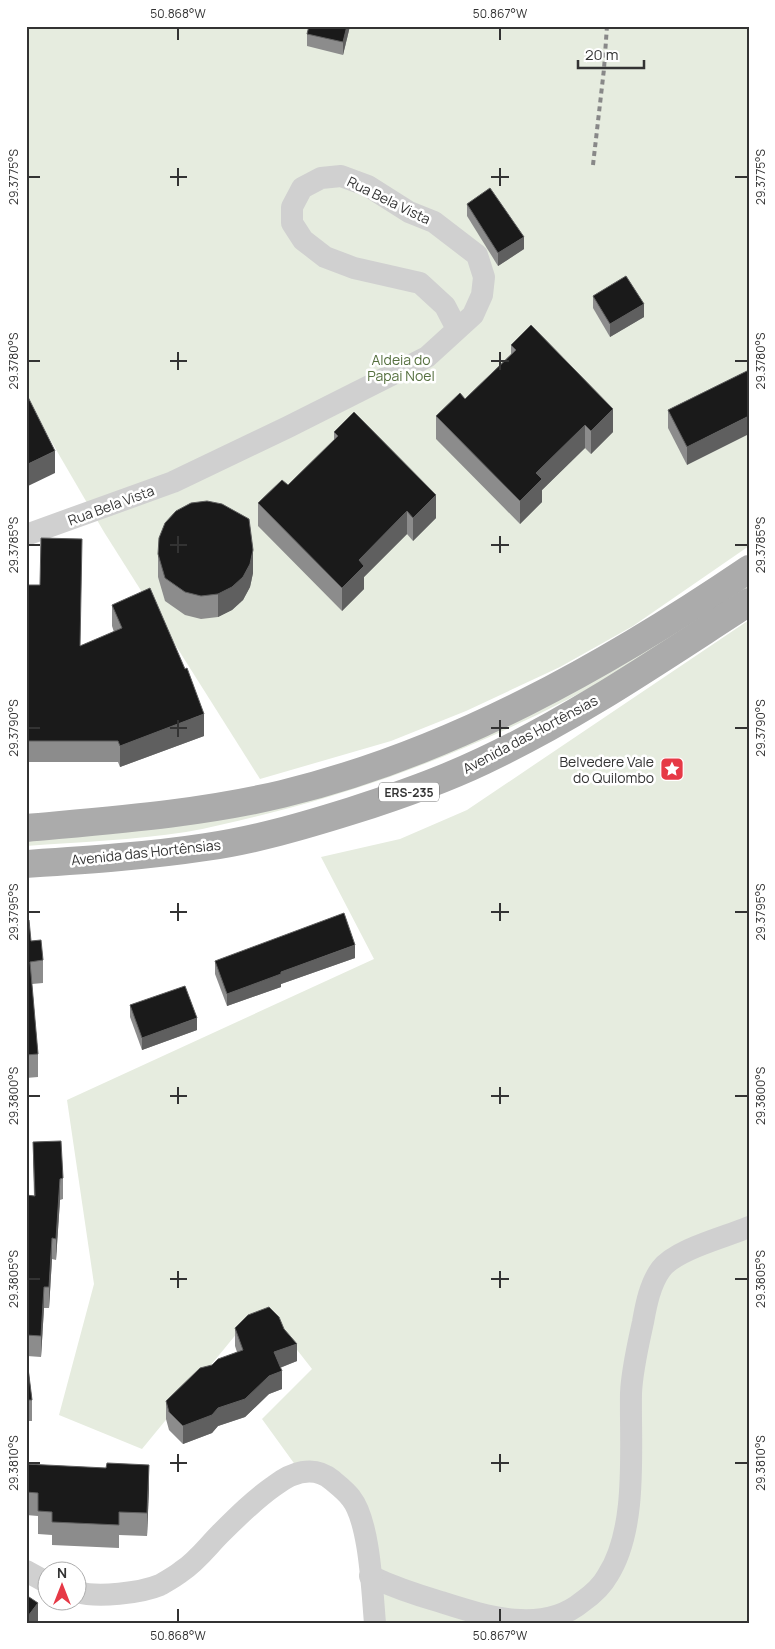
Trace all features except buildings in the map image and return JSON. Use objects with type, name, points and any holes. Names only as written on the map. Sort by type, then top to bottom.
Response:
[{"type":"main road","name":"ERS-235","points":[[26,828],[118,820],[205,809],[282,794],[363,770],[445,739],[525,703],[621,651],[749,568]]},
{"type":"main road","name":"Avenida das Hortênsias","points":[[26,864],[120,857],[207,847],[269,834],[400,796],[482,762],[538,733],[608,693],[749,602]]},
{"type":"street","name":"Rua Bela Vista","points":[[26,535],[173,482],[427,357],[473,315],[482,295],[484,277],[477,255],[434,222],[410,212],[368,186],[341,176],[321,178],[302,188],[292,206],[292,223],[303,240],[325,257],[354,268],[420,283],[444,306],[457,329]]},
{"type":"street","points":[[370,1576],[391,1586],[480,1615],[515,1620],[545,1619],[573,1610],[593,1594],[608,1576],[620,1549],[626,1528],[631,1465],[631,1391],[637,1348],[653,1283],[661,1268],[688,1251],[749,1227]]},
{"type":"street","points":[[88,1594],[115,1594],[159,1585],[182,1571],[239,1515],[275,1485],[296,1472],[316,1471],[328,1476],[352,1498],[364,1526],[375,1623]]},
{"type":"street","points":[[26,1571],[38,1578]]},
{"type":"green space","name":"Aldeia do Papai Noel","points":[[26,26],[749,26],[749,546],[633,626],[560,667],[466,711],[391,741],[260,779],[104,532],[26,398]]},
{"type":"green space","points":[[749,579],[749,588],[674,639],[628,667],[498,733],[408,770],[317,800],[196,830],[126,839],[26,846],[26,840],[118,833],[186,825],[306,799]]},
{"type":"green space","points":[[749,620],[749,1623],[382,1623],[370,1520],[296,1466],[262,1419],[312,1369],[273,1319],[238,1332],[142,1449],[59,1415],[94,1284],[67,1100],[374,959],[321,857],[400,839],[467,810]]},
{"type":"railway","points":[[593,165],[607,26]]},
{"type":"place","name":"Belvedere Vale do Quilombo","points":[[672,769]]}]
